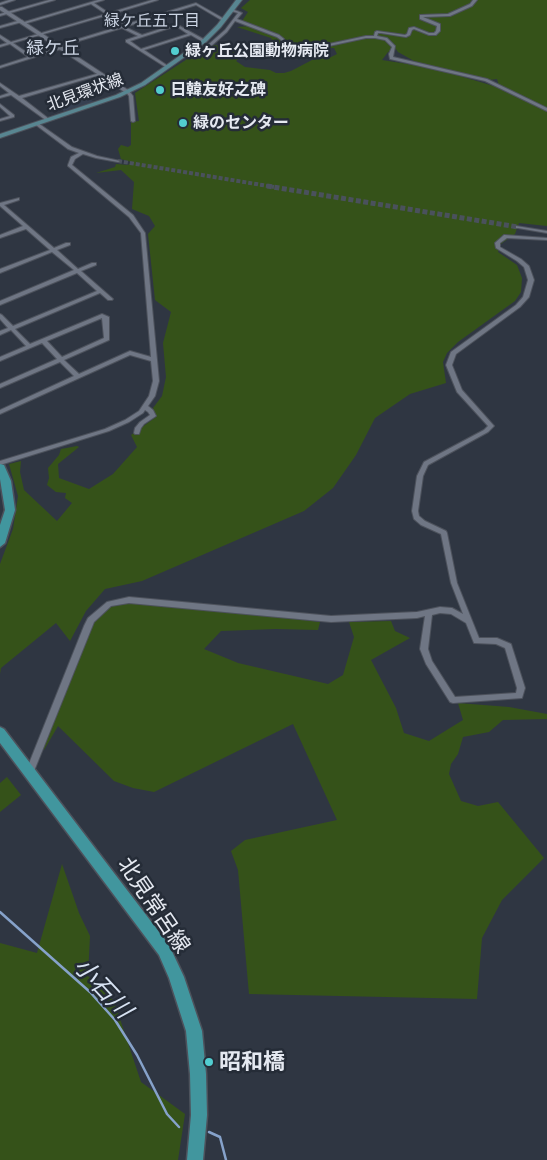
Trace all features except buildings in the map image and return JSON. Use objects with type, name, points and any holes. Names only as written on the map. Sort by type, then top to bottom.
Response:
[{"type":"main road","name":"北見環状線","points":[[0,136],[128,92],[204,41],[224,20],[239,0]]},
{"type":"main road","points":[[0,468],[4,497],[10,510],[0,542]]},
{"type":"main road","name":"北見常呂線","points":[[0,733],[149,928],[164,950],[176,976],[194,1031],[199,1115],[195,1160]]},
{"type":"street","points":[[0,4],[14,0]]},
{"type":"street","points":[[0,15],[53,0]]},
{"type":"street","points":[[0,27],[102,0]]},
{"type":"street","points":[[0,46],[156,0]]},
{"type":"street","points":[[375,37],[376,33],[381,32],[406,36],[409,34],[410,29],[414,28],[429,34],[435,34],[438,31],[438,25],[421,18],[421,16],[449,15],[471,4],[474,0]]},
{"type":"street","points":[[90,3],[141,36]]},
{"type":"street","points":[[0,67],[196,4],[224,20]]},
{"type":"street","points":[[0,8],[128,92],[132,96],[133,122]]},
{"type":"street","points":[[194,49],[203,49],[210,46],[235,20],[240,12],[232,10]]},
{"type":"street","points":[[235,20],[278,36],[284,42],[285,48],[292,51],[375,37],[390,41],[394,47],[391,58],[486,80],[547,110]]},
{"type":"street","points":[[167,67],[126,41],[176,25],[204,41]]},
{"type":"street","points":[[141,50],[191,34]]},
{"type":"street","points":[[0,36],[31,57]]},
{"type":"street","points":[[0,59],[8,64]]},
{"type":"street","points":[[18,98],[101,74]]},
{"type":"street","points":[[0,84],[48,120]]},
{"type":"street","points":[[0,97],[12,93]]},
{"type":"street","points":[[0,105],[13,116],[0,120]]},
{"type":"street","points":[[37,124],[60,141],[82,152],[118,161]]},
{"type":"street","points":[[0,462],[107,430],[127,421],[145,407],[152,396],[156,381],[143,233],[132,216],[70,165],[73,158],[82,152]]},
{"type":"street","points":[[0,205],[18,199]]},
{"type":"street","points":[[0,205],[54,249],[110,299]]},
{"type":"street","points":[[0,237],[26,227]]},
{"type":"street","points":[[518,227],[547,232]]},
{"type":"street","points":[[429,612],[424,649],[429,662],[453,700],[519,696],[521,688],[508,646],[496,641],[477,641],[454,583],[444,533],[423,523],[416,517],[415,511],[420,476],[431,460],[486,431],[491,426],[459,391],[449,365],[453,353],[518,306],[526,297],[530,280],[526,266],[498,248],[497,243],[506,236],[547,239]]},
{"type":"street","points":[[0,271],[68,244]]},
{"type":"street","points":[[0,303],[94,264]]},
{"type":"street","points":[[0,333],[102,291]]},
{"type":"street","points":[[0,316],[30,346]]},
{"type":"street","points":[[0,360],[102,316],[106,317],[107,339],[0,386]]},
{"type":"street","points":[[43,341],[78,377]]},
{"type":"street","points":[[0,412],[130,353],[154,360]]},
{"type":"street","points":[[138,433],[138,428],[142,423],[153,416],[151,411],[145,407]]},
{"type":"street","points":[[30,771],[91,620],[109,604],[129,600],[331,619],[375,618],[452,611],[469,621]]},
{"type":"shaded area","points":[[83,94],[94,102],[64,111],[54,103]]},
{"type":"green space","points":[[250,0],[547,0],[547,226],[519,223],[515,234],[501,244],[498,252],[517,265],[522,278],[521,292],[515,301],[458,342],[447,353],[443,362],[446,383],[410,394],[375,418],[356,455],[333,488],[304,511],[142,581],[105,589],[86,611],[70,641],[56,623],[1,668],[0,674],[0,564],[13,529],[18,496],[9,464],[21,461],[20,472],[24,490],[57,521],[72,503],[65,498],[66,493],[56,492],[47,485],[49,478],[48,468],[59,455],[61,449],[79,447],[58,464],[59,478],[89,489],[113,474],[137,447],[131,435],[156,417],[153,408],[162,396],[166,377],[163,343],[171,312],[155,300],[148,234],[155,226],[149,216],[132,209],[134,182],[121,170],[96,173],[115,167],[116,164],[128,165],[131,162],[121,159],[118,149],[121,145],[128,147],[131,145],[131,122],[139,121],[135,93],[198,52],[215,45],[258,55],[274,45],[271,38],[237,27],[250,26],[242,21],[248,12],[241,8]],"holes":[[[315,48],[334,48],[337,54],[331,57],[312,60],[284,73],[245,67],[236,61],[243,55],[260,57],[267,52],[303,57],[307,56],[305,51]],[[396,49],[414,61],[489,80],[497,79],[499,86],[433,68],[382,60],[388,52]]]},
{"type":"green space","points":[[126,603],[214,609],[320,622],[318,630],[221,631],[204,649],[238,663],[328,684],[343,675],[354,637],[349,622],[391,621],[395,631],[410,638],[371,660],[396,708],[404,733],[429,741],[463,720],[458,703],[509,707],[547,714],[547,719],[503,720],[489,732],[463,737],[458,754],[451,764],[449,774],[461,801],[478,806],[498,802],[544,858],[502,900],[482,938],[477,999],[249,994],[238,870],[231,851],[245,840],[337,820],[293,724],[154,792],[133,788],[114,781],[58,726],[44,750],[43,743],[94,618],[109,606]]},
{"type":"green space","points":[[7,777],[21,795],[0,812],[0,783]]},
{"type":"green space","points":[[62,864],[79,913],[90,936],[88,976],[114,1001],[141,1082],[185,1114],[178,1160],[0,1160],[0,943],[37,953]]},
{"type":"waterway","name":"小石川","points":[[0,912],[90,992],[115,1020],[137,1055],[167,1114],[179,1127]]},
{"type":"waterway","name":"小石川","points":[[209,1132],[220,1137],[226,1160]]},
{"type":"tunnel","points":[[118,161],[274,187]]},
{"type":"tunnel","points":[[267,186],[518,227]]},
{"type":"place","name":"緑ヶ丘公園動物病院","points":[[175,51]]},
{"type":"place","name":"日韓友好之碑","points":[[160,90]]},
{"type":"place","name":"緑のセンター","points":[[183,123]]},
{"type":"place","name":"昭和橋","points":[[209,1062]]},
{"type":"district","name":"緑ケ丘五丁目","points":[[152,21]]},
{"type":"district","name":"緑ケ丘","points":[[53,48]]}]
